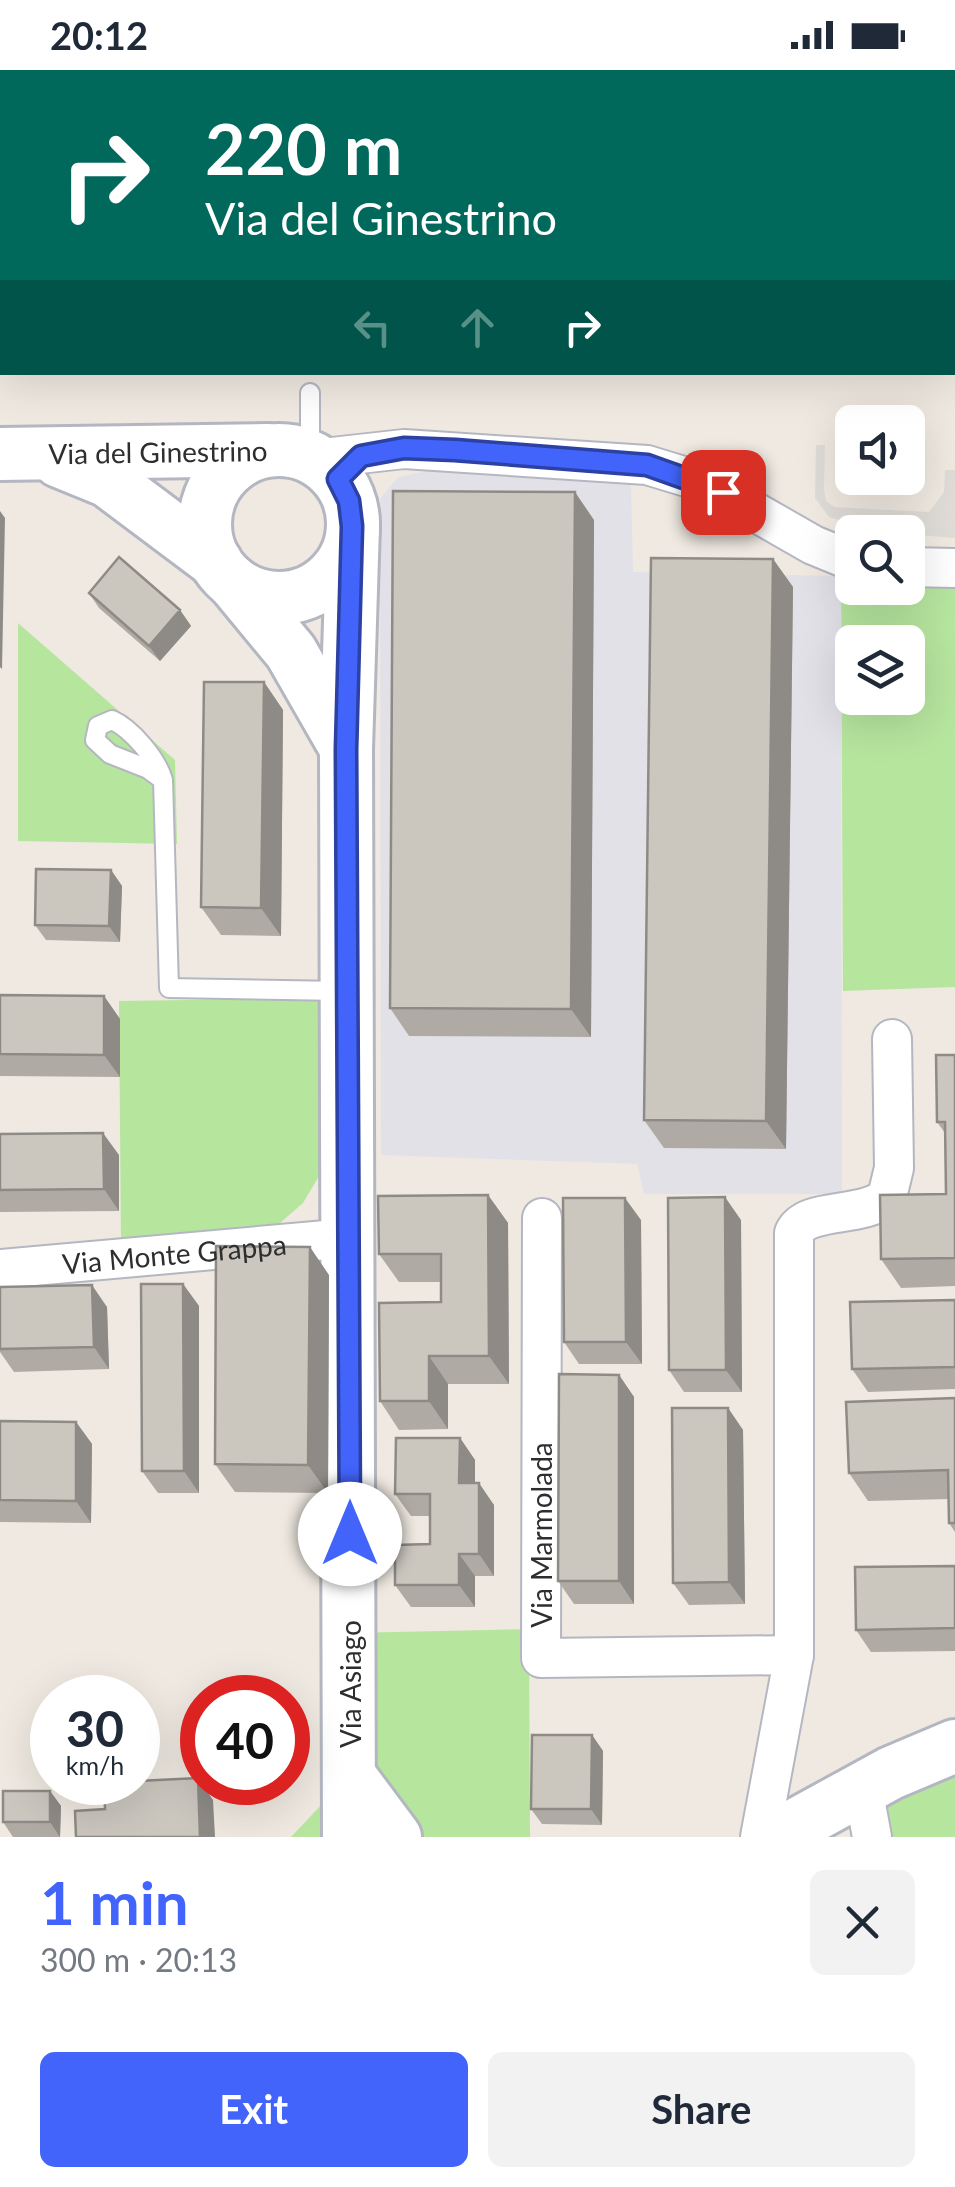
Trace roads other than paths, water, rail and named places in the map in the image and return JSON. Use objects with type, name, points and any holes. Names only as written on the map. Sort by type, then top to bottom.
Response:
[{"type":"street","name":"Via del Ginestrino","points":[[17,454],[319,464],[404,448],[647,465],[704,482],[835,554]]},
{"type":"street","name":"Via del Ginestrino","points":[[17,454],[98,474],[225,572]]},
{"type":"street","points":[[241,461],[319,464],[341,563],[309,591],[270,597],[225,572],[205,522],[217,482],[241,461]]},
{"type":"street","name":"Via Asiago","points":[[319,464],[346,749],[349,1837]]},
{"type":"street","points":[[925,567],[955,568]]},
{"type":"street","name":"Via Asiago","points":[[225,572],[291,652],[346,749]]},
{"type":"street","points":[[760,1837],[794,1655],[794,1234],[805,1220],[870,1209],[888,1196],[894,1168],[892,1039]]},
{"type":"street","name":"Via Marmolada","points":[[542,1218],[541,1658],[794,1655]]},
{"type":"street","name":"Via Monte Grappa","points":[[0,1269],[349,1238]]},
{"type":"street","points":[[774,1837],[867,1812],[955,1746]]},
{"type":"street","name":"Via Asiago","points":[[351,1778],[394,1837]]},
{"type":"lane","points":[[310,392],[319,464]]},
{"type":"lane","points":[[163,780],[169,988],[347,990]]}]
